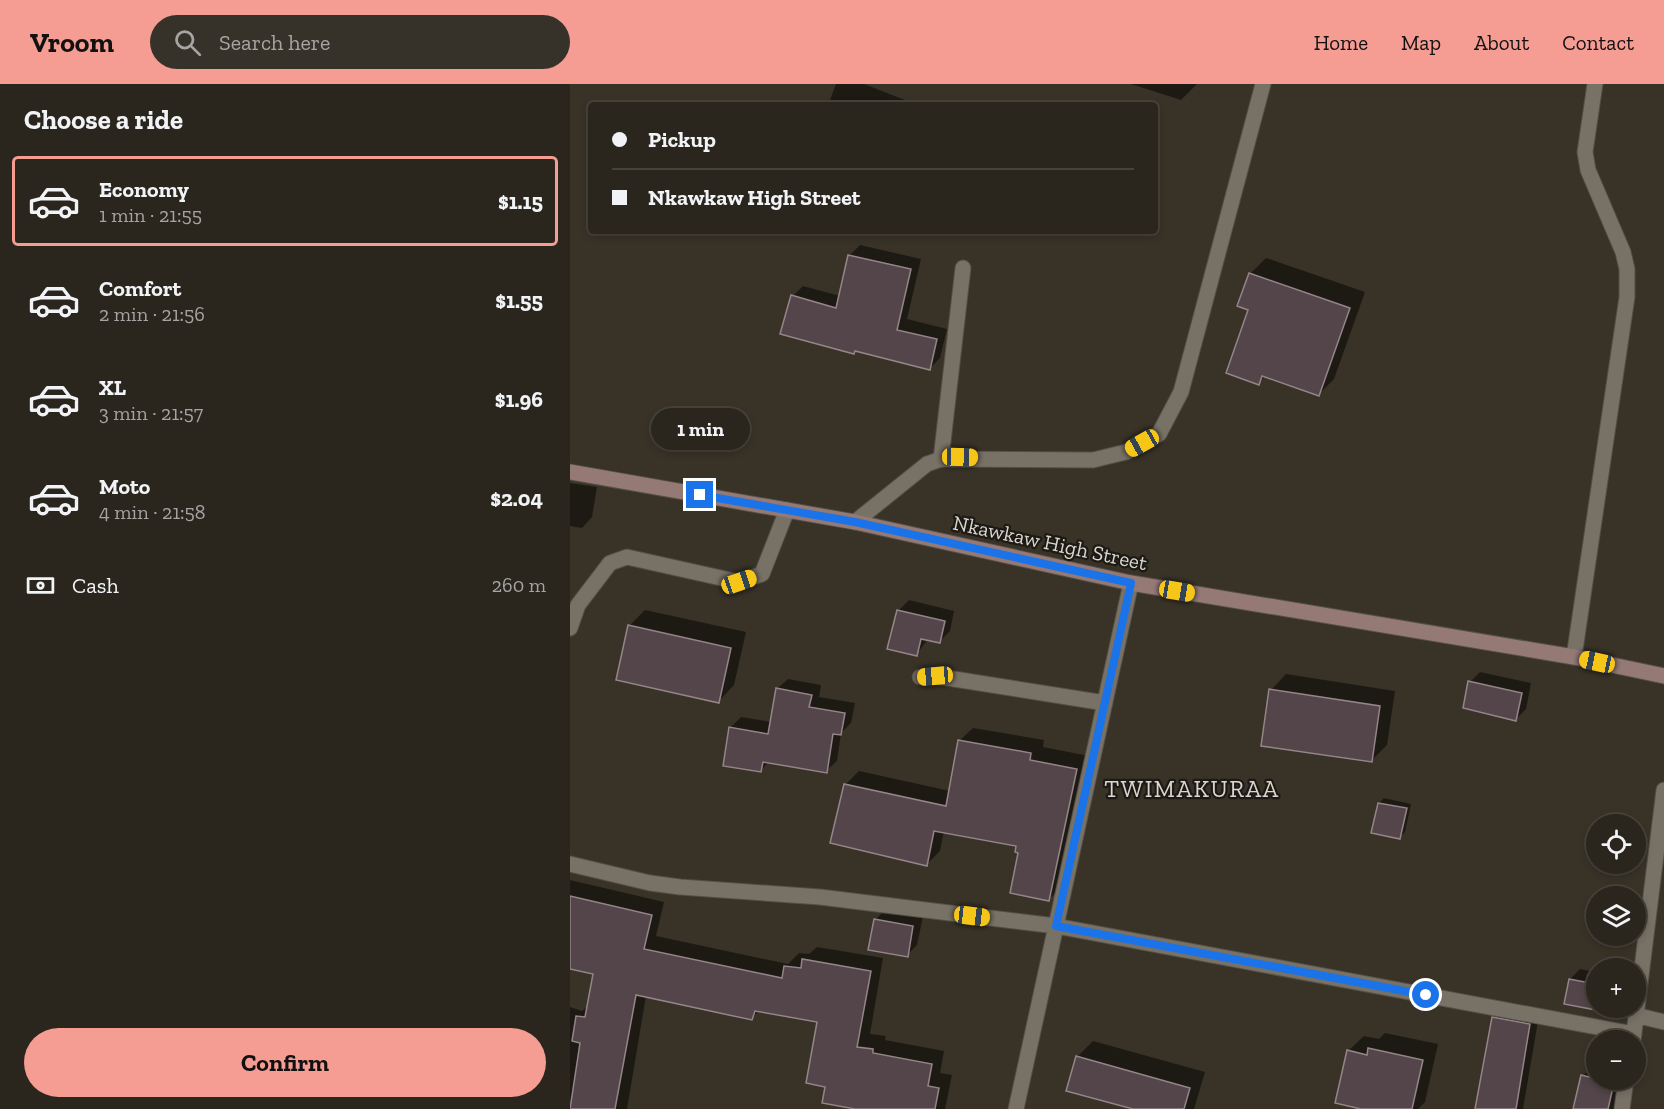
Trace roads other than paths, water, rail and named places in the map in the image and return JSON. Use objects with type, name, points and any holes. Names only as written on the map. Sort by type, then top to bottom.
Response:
[{"type":"main road","name":"Nkawkaw High Street","points":[[570,472],[855,522],[1131,583],[1574,657],[1664,676]]},
{"type":"street","points":[[855,522],[927,464],[941,459],[1093,460],[1126,452],[1159,434],[1181,392],[1263,84]]},
{"type":"street","points":[[1574,657],[1627,297],[1627,269],[1623,252],[1588,170],[1585,152],[1595,84]]},
{"type":"street","points":[[941,459],[963,268]]},
{"type":"street","points":[[570,628],[578,605],[610,563],[627,557],[739,582],[762,574],[787,510]]},
{"type":"street","points":[[1016,1109],[1131,583]]},
{"type":"street","points":[[920,677],[935,676],[1105,703]]},
{"type":"street","points":[[1642,958],[1664,790]]},
{"type":"street","points":[[570,864],[670,886],[820,897],[1056,926],[1597,1030]]},
{"type":"street","points":[[1646,1018],[1664,1022]]},
{"type":"street","points":[[1622,1109],[1625,1090]]},
{"type":"district","name":"TWIMAKURAA","points":[[1192,789]]}]
